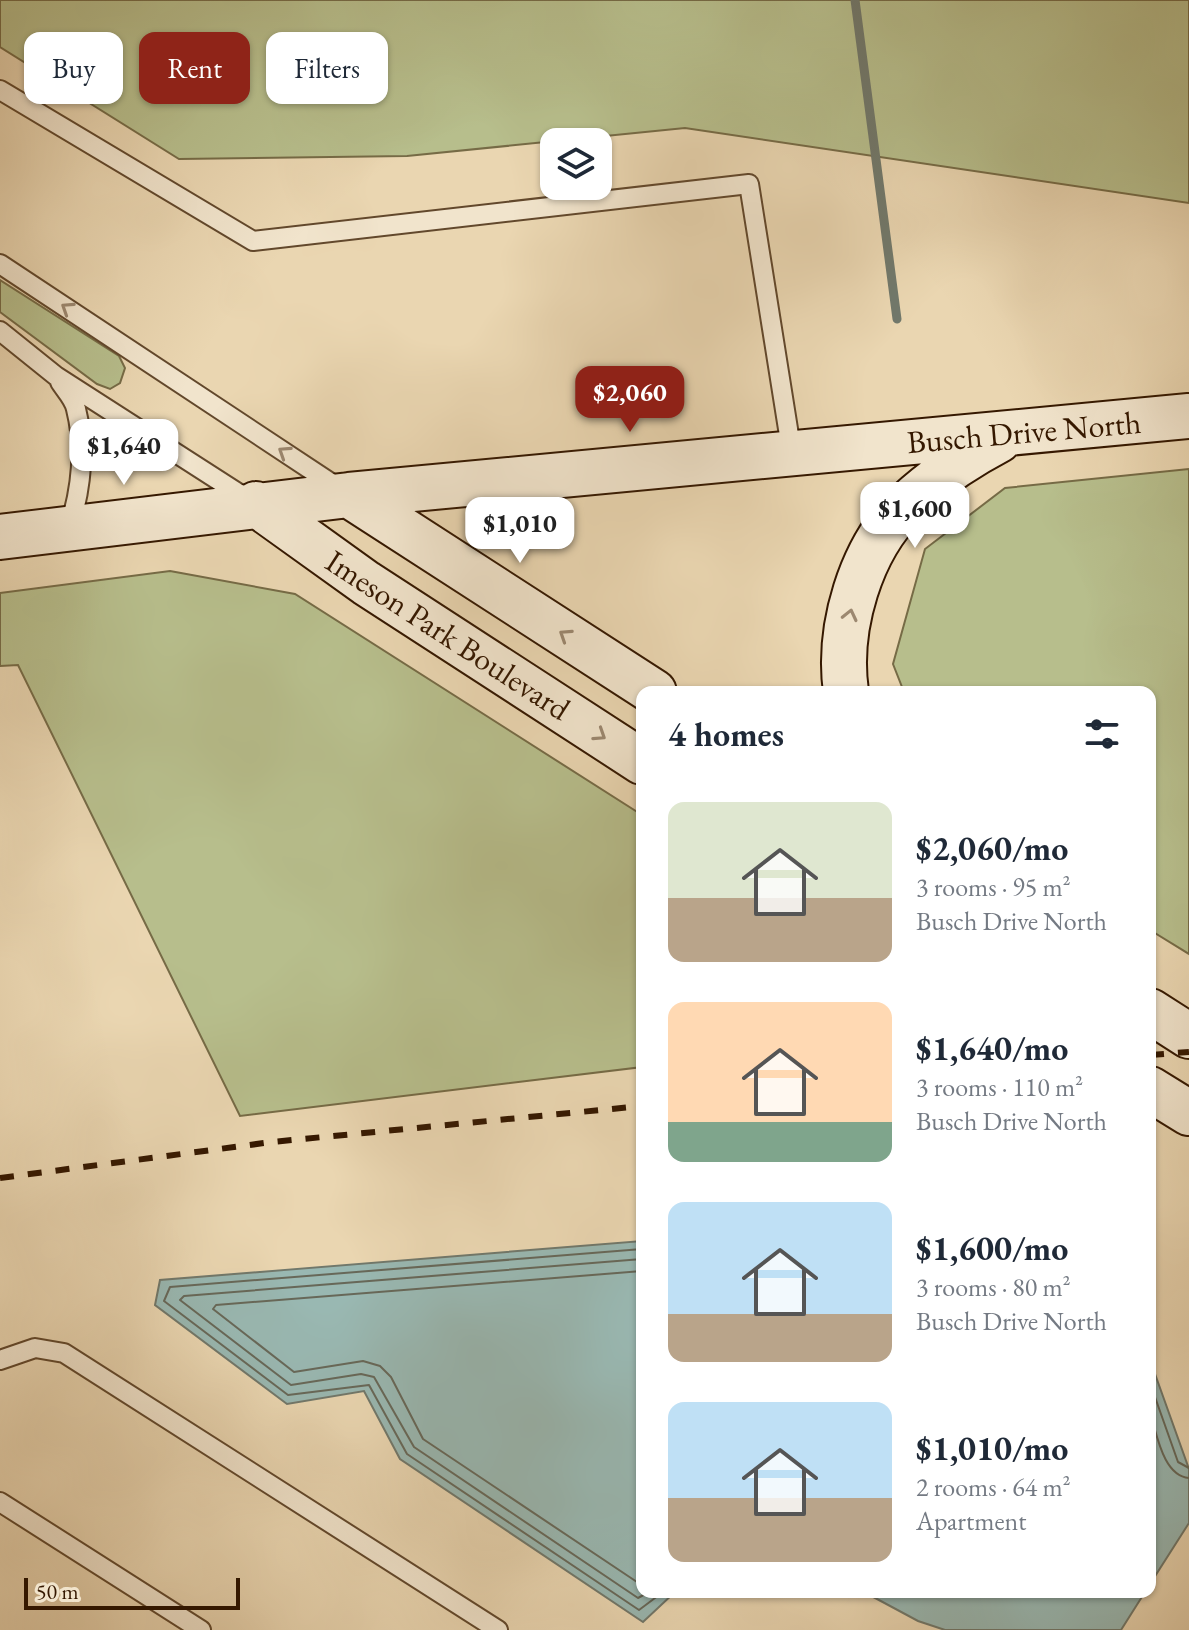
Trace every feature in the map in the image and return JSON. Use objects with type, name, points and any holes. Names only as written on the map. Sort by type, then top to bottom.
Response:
[{"type":"street","name":"Busch Drive North","points":[[0,537],[256,504],[1189,416]]},
{"type":"street","points":[[846,686],[843,650],[850,611],[876,546],[904,506],[936,479],[969,456],[1011,434]]},
{"type":"street","name":"Imeson Park Boulevard","points":[[349,495],[645,686]]},
{"type":"street","name":"Imeson Park Boulevard","points":[[256,504],[366,583],[636,758]]},
{"type":"street","points":[[1156,1015],[1189,1036]]},
{"type":"street","points":[[1156,1093],[1189,1113]]},
{"type":"lane","points":[[0,90],[253,241],[749,184],[792,454]]},
{"type":"lane","points":[[0,264],[349,495]]},
{"type":"lane","points":[[0,331],[56,376],[256,504]]},
{"type":"lane","points":[[56,376],[76,406],[81,445],[81,489],[69,528]]},
{"type":"lane","points":[[0,1360],[35,1348],[64,1353],[498,1630]]},
{"type":"lane","points":[[0,1502],[201,1630]]},
{"type":"green space","points":[[0,0],[1189,0],[1189,203],[685,128],[612,135],[612,128],[540,128],[540,143],[407,156],[179,159],[91,104],[123,104],[123,32],[24,32],[24,62],[0,47]]},
{"type":"green space","points":[[0,280],[119,356],[125,368],[120,383],[110,389],[97,384],[0,312]]},
{"type":"green space","points":[[1189,469],[1189,954],[1156,934],[1156,686],[902,686],[893,664],[925,549],[1005,488]]},
{"type":"green space","points":[[170,571],[295,594],[636,811],[636,1068],[240,1116],[18,665],[0,666],[0,593]]},
{"type":"water","points":[[636,1241],[636,1598],[669,1598],[643,1622],[400,1459],[364,1391],[287,1404],[155,1305],[160,1280]]},
{"type":"water","points":[[1156,1377],[1189,1469],[1189,1523],[1156,1575]]},
{"type":"water","points":[[875,1598],[1141,1598],[1121,1630],[945,1630],[918,1621]]},
{"type":"waterway","points":[[855,0],[897,319]]},
{"type":"railway","points":[[1156,1055],[1189,1052]]},
{"type":"railway","points":[[0,1178],[272,1142],[636,1107]]}]
